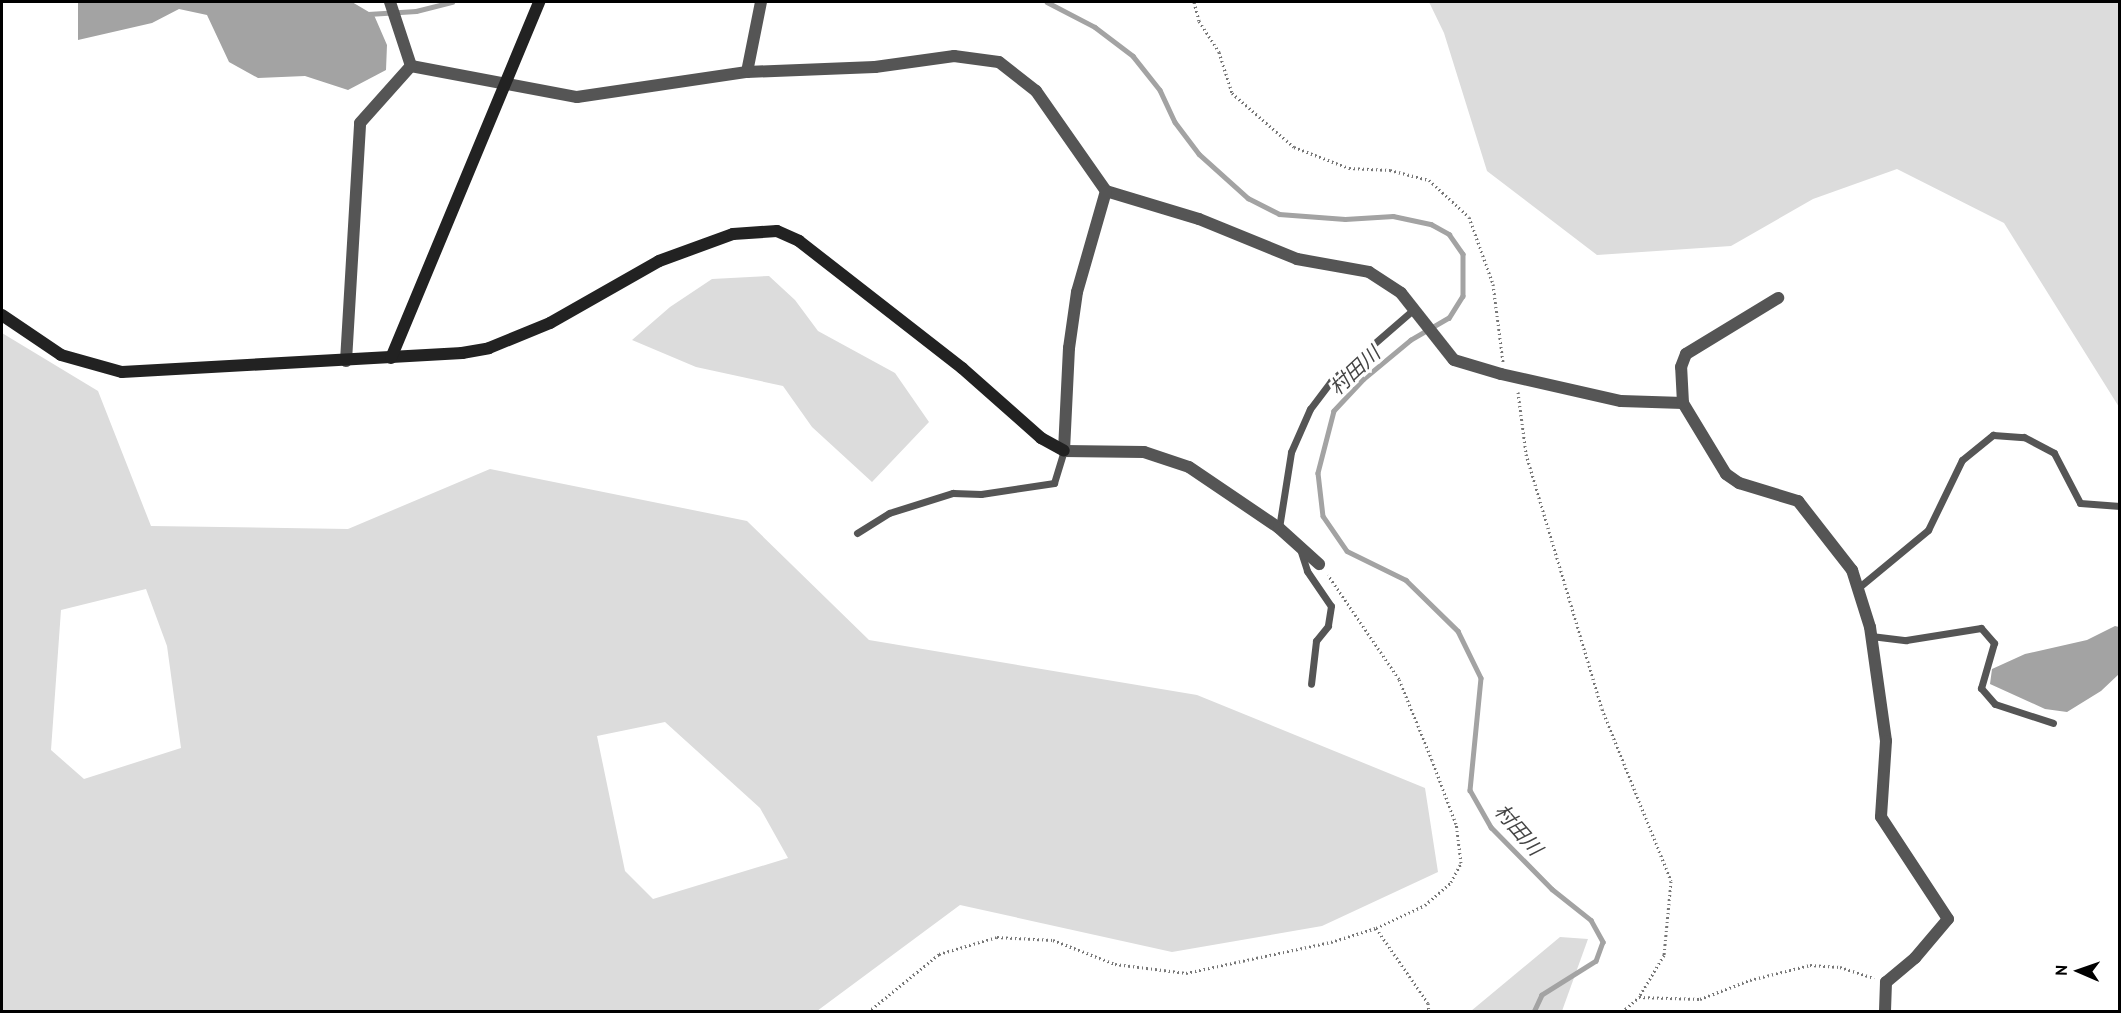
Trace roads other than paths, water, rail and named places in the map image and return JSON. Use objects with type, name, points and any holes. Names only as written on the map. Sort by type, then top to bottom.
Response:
[{"type":"street","points":[[390,2],[411,66]]},
{"type":"street","points":[[391,358],[539,2]]},
{"type":"street","points":[[747,72],[761,2]]},
{"type":"street","points":[[411,66],[577,97],[747,72],[875,67],[954,56],[999,62],[1036,91],[1107,191],[1199,219],[1297,259],[1369,272],[1401,293],[1454,360],[1510,377],[1621,401],[1683,404]]},
{"type":"street","points":[[346,361],[360,123],[411,66]]},
{"type":"street","points":[[1064,451],[1069,348],[1077,292],[1107,191]]},
{"type":"street","points":[[2,315],[61,355],[122,372],[346,361],[489,348],[550,322],[659,261],[733,234],[777,231],[799,241],[962,368],[1041,438],[1064,451],[1144,452],[1189,467],[1279,528],[1319,564]]},
{"type":"street","points":[[1778,298],[1686,354],[1681,367],[1683,404],[1726,474],[1739,483],[1798,501],[1852,570],[1858,588],[1871,636],[1886,741],[1881,817],[1948,919],[1915,958],[1886,982],[1885,1011]]},
{"type":"lane","points":[[1279,528],[1292,453],[1310,409],[1331,381],[1414,309]]},
{"type":"lane","points":[[1858,588],[1928,530],[1962,460],[1993,435],[2024,436],[2054,453],[2079,503],[2120,506]]},
{"type":"lane","points":[[857,533],[889,513],[953,493],[981,494],[1054,483],[1064,451]]},
{"type":"lane","points":[[1300,546],[1307,571],[1331,606],[1328,626],[1316,641],[1311,684]]},
{"type":"lane","points":[[1871,636],[1906,640],[1981,628],[1994,643],[1981,688],[1995,704],[2053,723]]},
{"type":"waterway","points":[[368,14],[416,11],[452,2]]},
{"type":"waterway","name":"村田川","points":[[1047,2],[1095,27],[1133,56],[1160,90],[1175,122],[1199,154],[1248,198],[1279,214],[1345,219],[1393,216],[1431,224],[1449,234],[1463,254],[1463,296],[1449,318],[1411,340],[1364,379],[1334,411],[1318,473],[1323,516],[1347,551],[1406,580],[1458,631],[1481,678],[1470,790],[1491,827],[1552,889],[1591,920],[1603,942],[1596,961],[1542,995],[1534,1012]]}]
